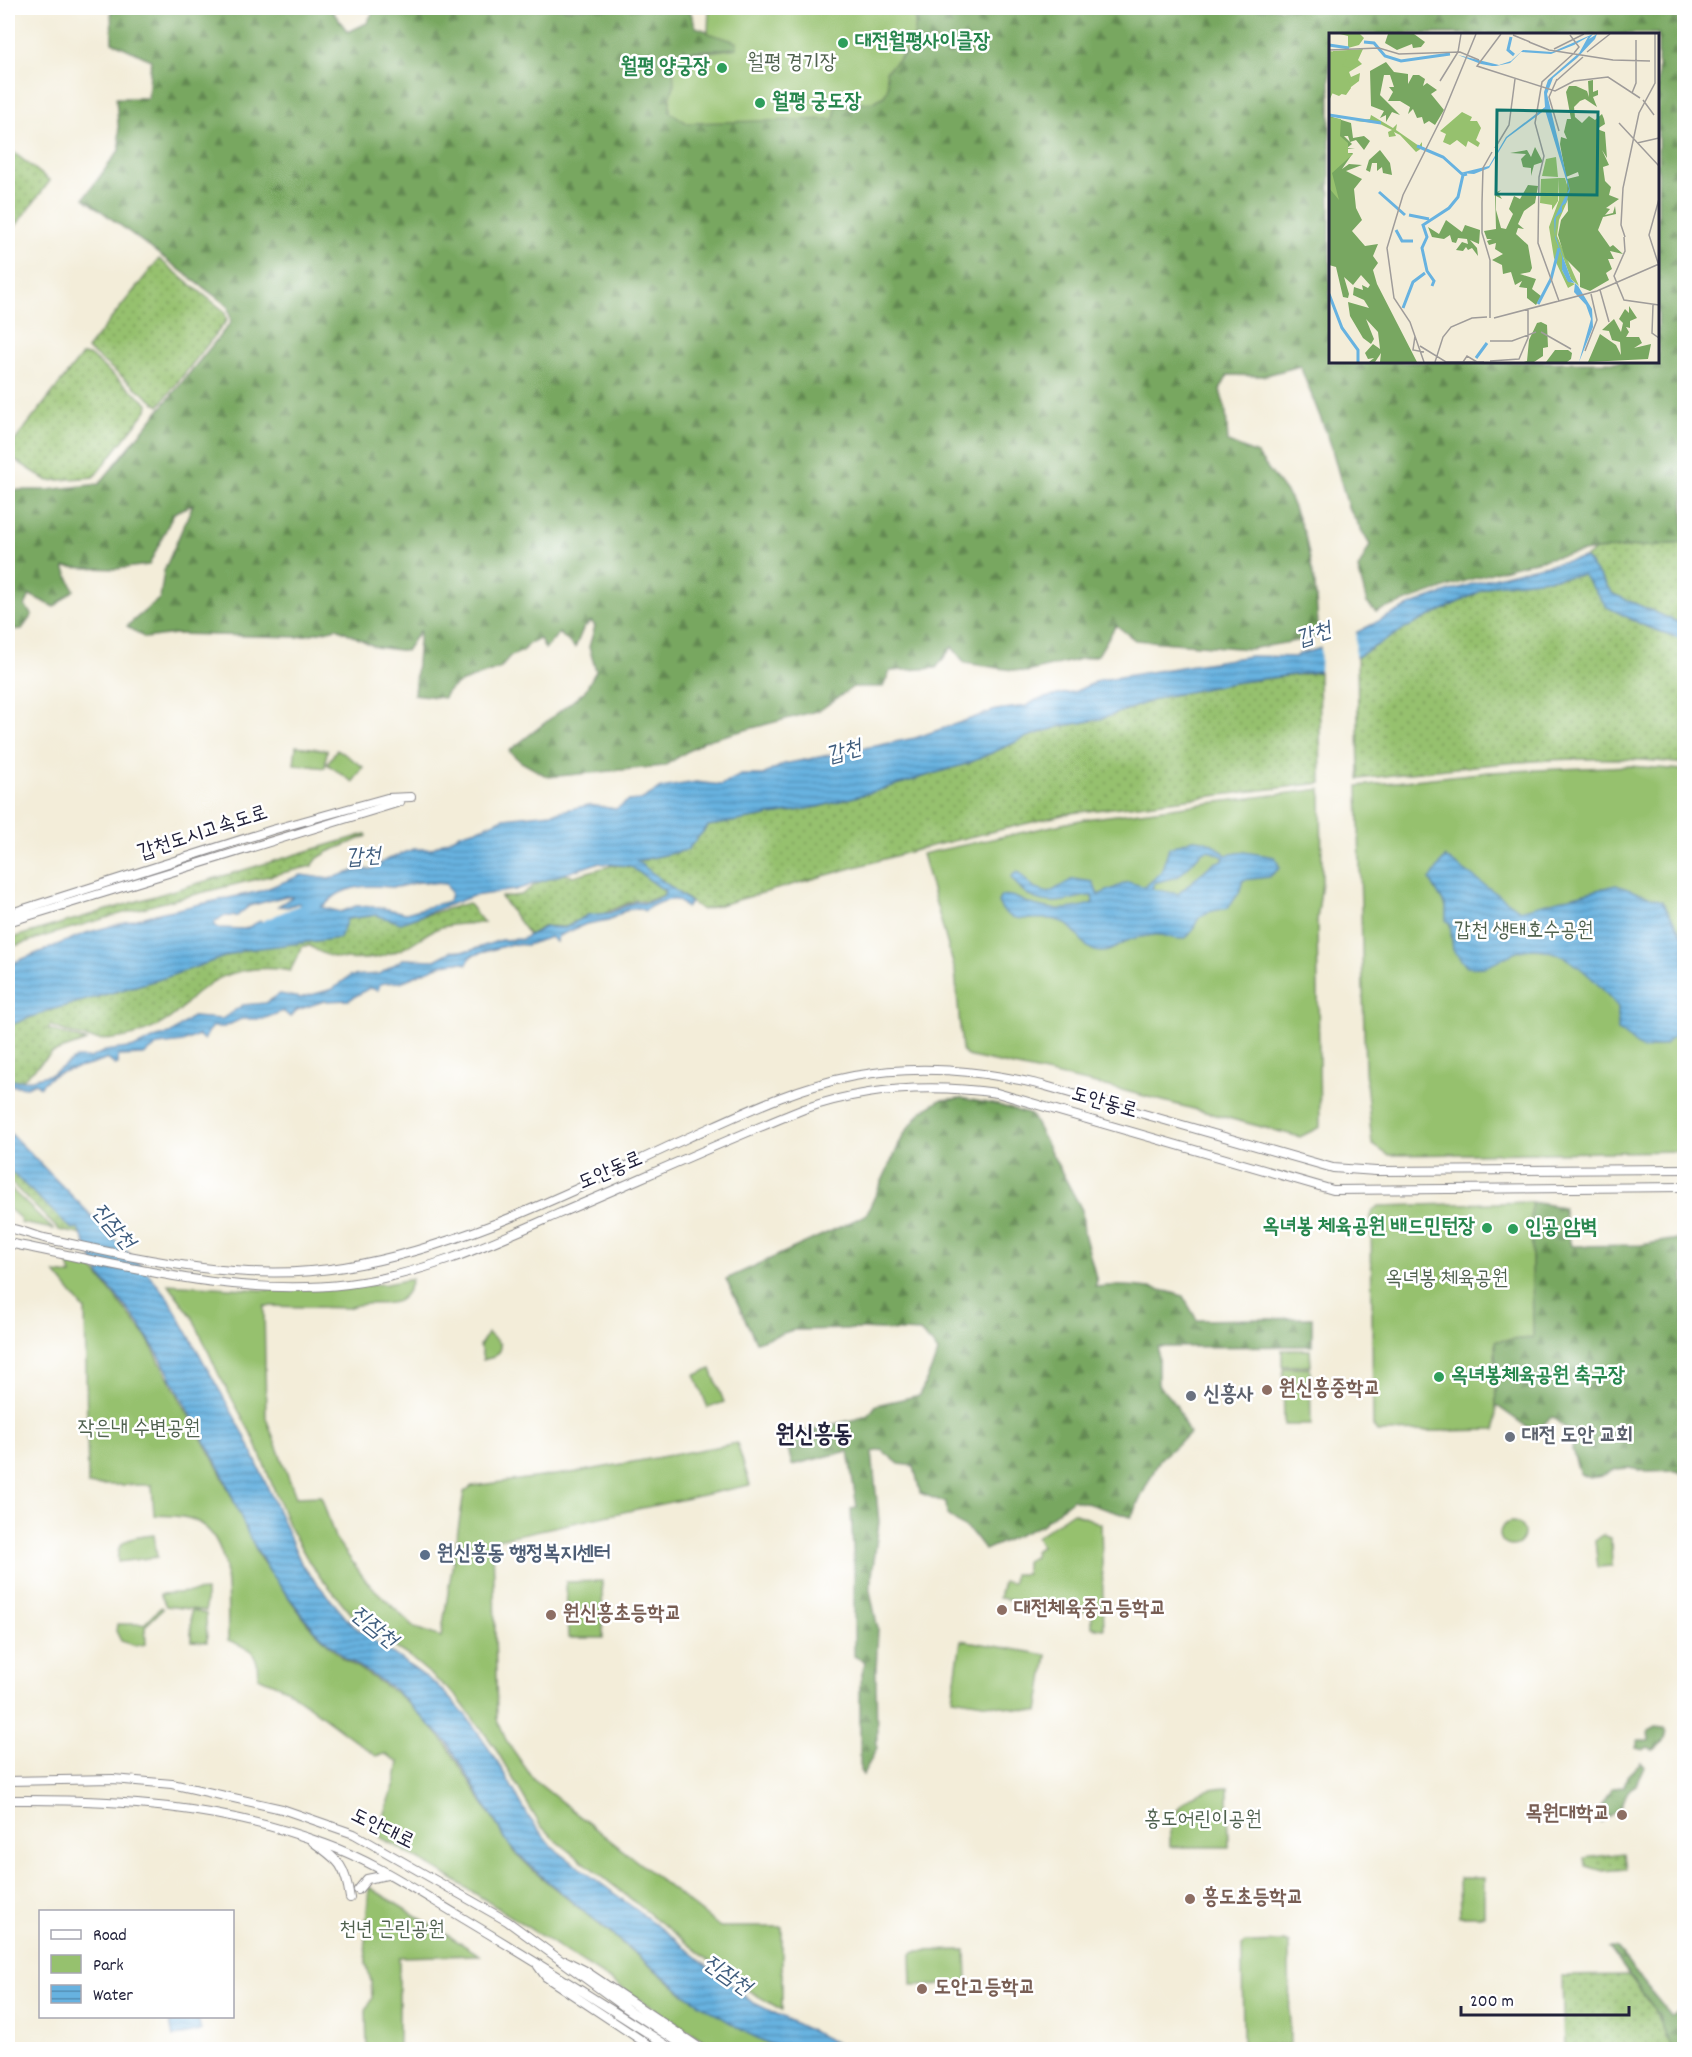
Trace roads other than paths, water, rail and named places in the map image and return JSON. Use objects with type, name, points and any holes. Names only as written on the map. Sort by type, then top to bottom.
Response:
[{"type":"main road","name":"갑천도시고속도로","points":[[8,915],[272,830],[387,798],[411,797]]},
{"type":"main road","name":"갑천도시고속도로","points":[[8,922],[400,802]]},
{"type":"main road","name":"도안동로","points":[[8,1228],[40,1237],[224,1271],[304,1272],[346,1267],[423,1251],[506,1219],[801,1089],[854,1076],[929,1068],[1000,1075],[1042,1085],[1333,1168],[1370,1171],[1684,1169]]},
{"type":"main road","name":"도안동로","points":[[8,1243],[234,1285],[347,1285],[411,1273],[493,1243],[804,1109],[850,1096],[907,1088],[942,1087],[997,1093],[1333,1190],[1684,1187]]},
{"type":"main road","name":"도안대로","points":[[8,1781],[113,1779],[197,1788],[302,1816],[349,1832],[382,1848],[507,1921],[626,2008],[690,2049]]},
{"type":"main road","name":"도안대로","points":[[8,1800],[87,1799],[188,1808],[243,1819],[354,1855],[533,1960],[674,2049]]},
{"type":"main road","points":[[309,1840],[334,1857],[344,1868],[350,1898]]},
{"type":"main road","points":[[358,1890],[367,1879],[387,1875]]},
{"type":"main road","points":[[533,1960],[546,1977],[656,2049]]},
{"type":"main road","points":[[562,1960],[584,1970],[704,2049]]},
{"type":"water","points":[[1585,558],[1613,594],[1684,625],[1684,640],[1645,626],[1607,607],[1583,575],[1493,585],[1408,627],[1357,657],[1332,661],[1321,671],[1232,683],[1162,697],[1101,719],[1058,727],[1027,737],[969,763],[876,791],[818,807],[708,826],[687,850],[637,861],[691,903],[686,908],[679,901],[671,900],[656,904],[645,911],[639,908],[628,909],[609,920],[586,924],[558,936],[556,942],[550,937],[527,945],[511,944],[471,956],[467,964],[452,962],[443,964],[400,982],[380,984],[378,990],[369,988],[349,1000],[324,1001],[297,1010],[290,1017],[283,1011],[263,1019],[241,1019],[224,1027],[211,1027],[204,1040],[198,1035],[183,1042],[158,1045],[144,1055],[118,1056],[118,1064],[115,1065],[107,1059],[54,1075],[40,1087],[35,1083],[27,1087],[8,1085],[8,1081],[28,1080],[52,1074],[76,1058],[90,1058],[105,1051],[136,1047],[157,1037],[170,1034],[192,1017],[222,1019],[243,1005],[266,1003],[280,994],[300,998],[333,989],[350,976],[380,974],[403,959],[435,960],[452,951],[469,951],[501,940],[522,939],[545,927],[565,928],[588,915],[610,913],[635,902],[646,903],[663,897],[665,891],[630,866],[597,863],[515,890],[473,896],[401,923],[376,915],[347,919],[340,938],[244,950],[167,977],[47,1011],[8,1026],[8,965],[86,933],[159,913],[261,891],[301,875],[329,879],[354,871],[372,869],[386,860],[414,849],[431,849],[462,833],[504,818],[552,813],[589,805],[616,809],[628,801],[641,800],[661,788],[696,782],[721,785],[741,775],[763,775],[784,764],[915,738],[996,710],[1027,706],[1036,700],[1076,691],[1100,680],[1250,656],[1296,657],[1343,639],[1412,605],[1455,589],[1519,571]],"holes":[[[419,882],[446,884],[451,893],[449,901],[406,913],[378,907],[356,906],[341,912],[321,907],[338,894],[353,888],[398,887]],[[286,896],[292,897],[278,906],[288,907],[298,903],[305,907],[300,915],[272,926],[260,921],[245,929],[217,928],[214,923],[223,916],[237,916],[249,906]]]},
{"type":"water","points":[[1193,839],[1203,840],[1226,855],[1244,852],[1275,857],[1280,868],[1269,877],[1243,880],[1239,893],[1228,908],[1211,911],[1201,916],[1185,938],[1177,939],[1158,935],[1140,937],[1131,939],[1106,952],[1094,951],[1088,947],[1073,930],[1060,921],[1013,917],[1002,910],[998,902],[1001,896],[1012,896],[1036,906],[1052,909],[1077,908],[1093,903],[1092,896],[1055,902],[1033,898],[1011,877],[1017,871],[1035,889],[1049,893],[1073,879],[1093,882],[1098,895],[1128,882],[1145,887],[1161,872],[1169,848]],"holes":[[[1208,850],[1224,857],[1223,860],[1212,864],[1178,894],[1152,889],[1154,883],[1179,876],[1202,852]]]},
{"type":"water","points":[[1445,857],[1520,910],[1616,885],[1662,901],[1684,938],[1684,1027],[1665,1044],[1643,1050],[1618,1030],[1618,1007],[1598,984],[1573,963],[1545,950],[1530,949],[1514,953],[1488,966],[1467,967],[1453,950],[1450,924],[1446,920],[1446,907],[1430,880]]},
{"type":"water","points":[[8,1131],[146,1271],[168,1298],[244,1434],[302,1565],[351,1624],[437,1685],[467,1717],[497,1761],[530,1819],[552,1847],[666,1932],[752,2002],[848,2049],[780,2049],[745,2032],[689,1997],[540,1875],[510,1846],[448,1743],[394,1689],[344,1657],[313,1628],[271,1574],[249,1536],[223,1475],[161,1359],[138,1322],[101,1277],[78,1228],[72,1229],[8,1169]]},
{"type":"water","points":[[169,2018],[198,2018],[201,2031],[173,2037]]},
{"type":"waterway","name":"갑천","points":[[257,929],[316,903]]},
{"type":"place","name":"대전월평사이클장","points":[[843,43]]},
{"type":"place","name":"월평 양궁장","points":[[722,68]]},
{"type":"place","name":"월평 궁도장","points":[[760,103]]},
{"type":"place","name":"옥녀봉 체육공원 배드민턴장","points":[[1487,1228]]},
{"type":"place","name":"인공 암벽","points":[[1513,1229]]},
{"type":"place","name":"옥녀봉체육공원 축구장","points":[[1439,1377]]},
{"type":"place","name":"원신흥중학교","points":[[1267,1390]]},
{"type":"place","name":"신흥사","points":[[1191,1396]]},
{"type":"place","name":"대전 도안 교회","points":[[1510,1437]]},
{"type":"place","name":"원신흥동 행정복지센터","points":[[425,1555]]},
{"type":"place","name":"대전체육중고등학교","points":[[1002,1610]]},
{"type":"place","name":"원신흥초등학교","points":[[551,1615]]},
{"type":"place","name":"목원대학교","points":[[1622,1815]]},
{"type":"place","name":"흥도초등학교","points":[[1190,1899]]},
{"type":"place","name":"도안고등학교","points":[[922,1989]]},
{"type":"district","name":"원신흥동","points":[[814,1436]]},
{"type":"park label","name":"월평 경기장","points":[[792,64]]},
{"type":"park label","name":"갑천 생태호수공원","points":[[1524,932]]},
{"type":"park label","name":"옥녀봉 체육공원","points":[[1447,1280]]},
{"type":"park label","name":"작은내 수변공원","points":[[139,1430]]},
{"type":"park label","name":"홍도어린이공원","points":[[1203,1821]]},
{"type":"park label","name":"천년 근린공원","points":[[392,1931]]},
{"type":"water label","name":"진잠천","points":[[112,1227]]},
{"type":"water label","name":"진잠천","points":[[373,1628]]},
{"type":"water label","name":"진잠천","points":[[726,1976]]}]
